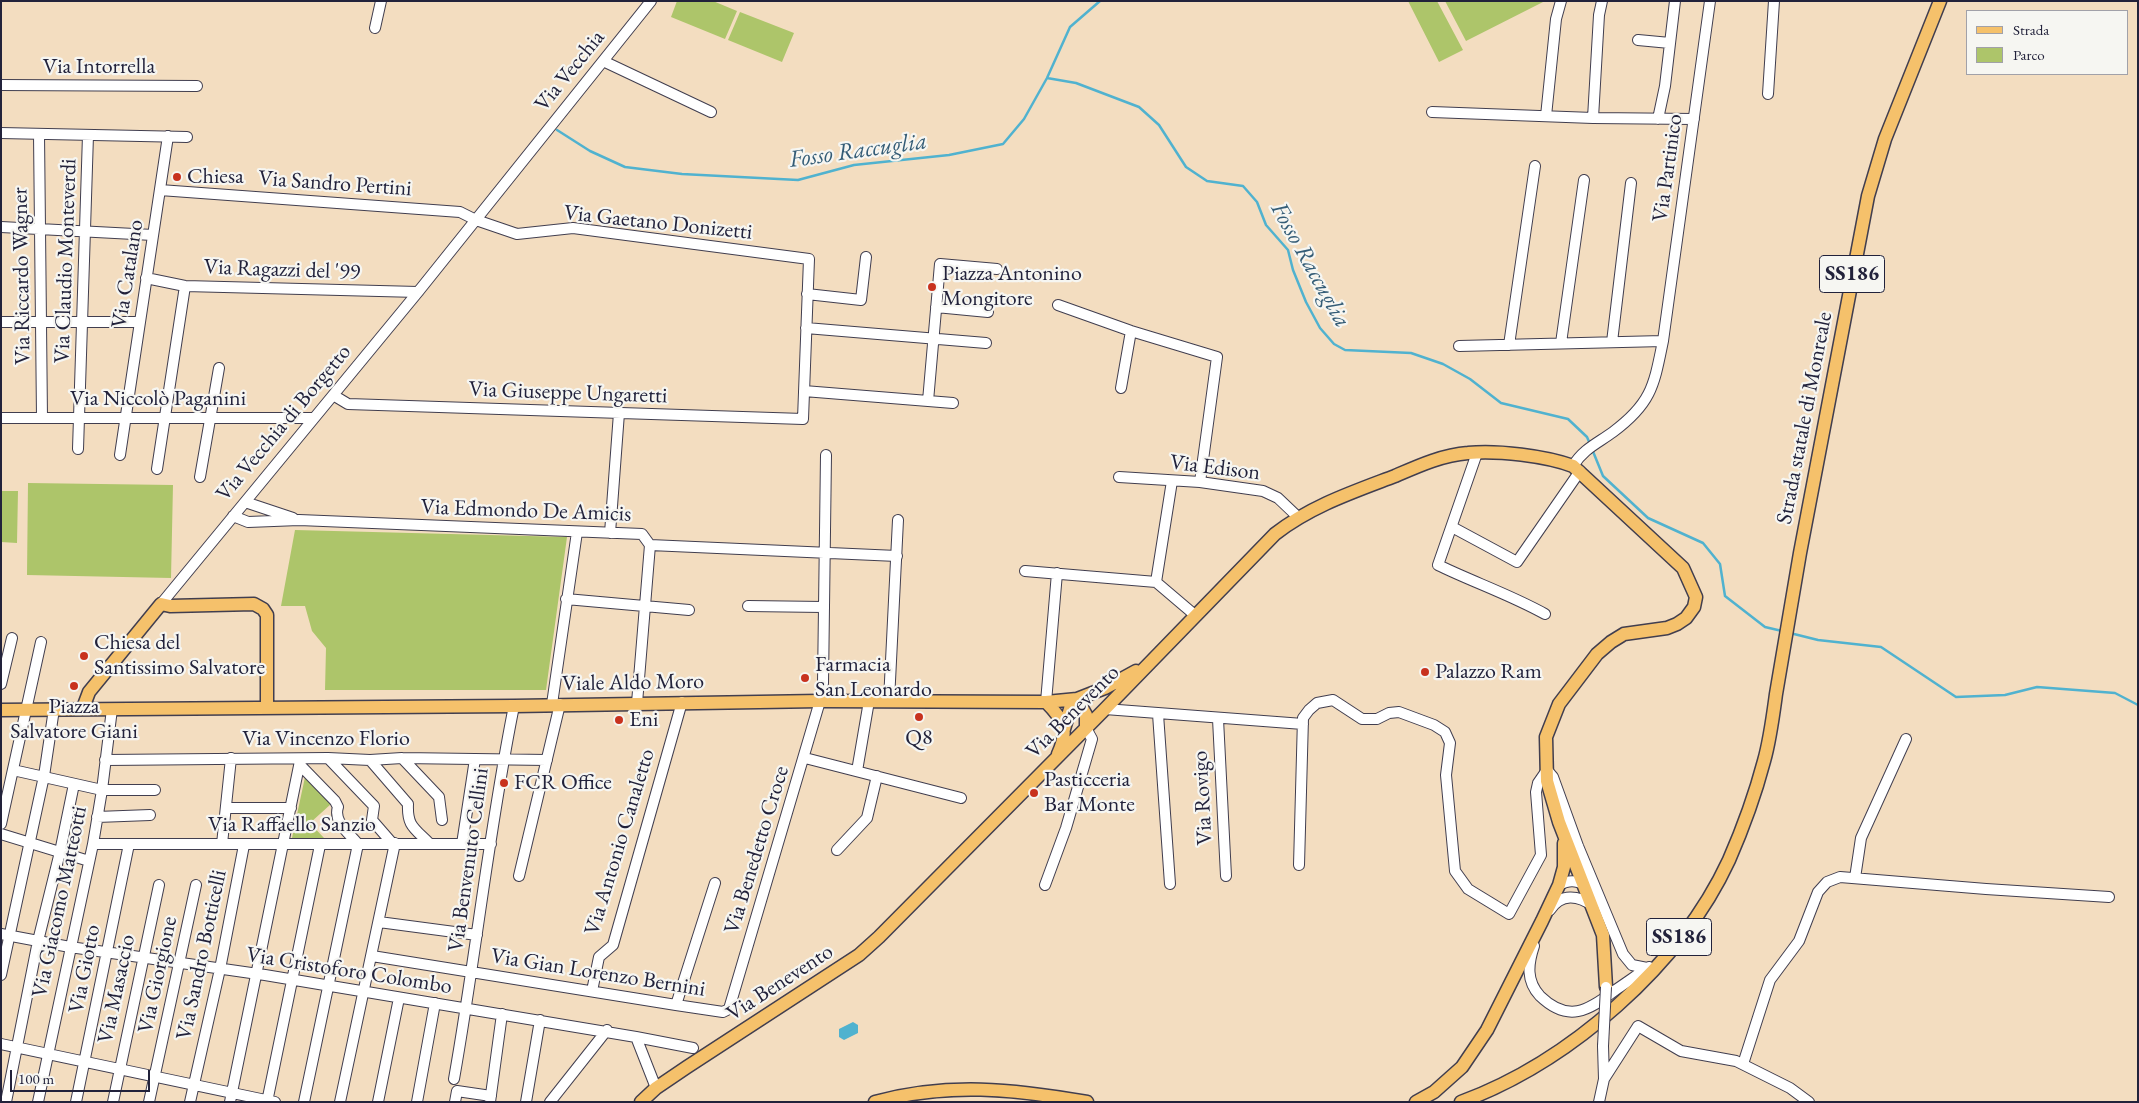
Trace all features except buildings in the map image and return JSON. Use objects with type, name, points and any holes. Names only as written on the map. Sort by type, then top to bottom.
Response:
[{"type":"main road","name":"Strada statale di Monreale","points":[[1665,955],[1702,906],[1728,862],[1749,813],[1765,758],[1800,557],[1868,196],[1885,139],[1940,1]]},
{"type":"main road","name":"Via Benevento","points":[[641,1102],[656,1088],[859,955],[1056,759],[1275,534],[1298,517],[1350,493],[1450,456],[1502,453],[1562,462],[1576,468]]},
{"type":"main road","points":[[1576,468],[1683,568],[1696,597],[1694,607],[1686,618],[1677,624],[1667,628],[1624,634],[1597,654],[1559,704],[1546,737],[1547,781],[1562,831],[1585,885],[1603,935],[1606,987]]},
{"type":"main road","points":[[161,604],[170,606],[254,604],[263,609],[267,615],[267,707]]},
{"type":"main road","name":"Via Vecchia di Borgetto","points":[[83,708],[89,692],[161,604]]},
{"type":"main road","name":"Viale Aldo Moro","points":[[1,710],[514,706],[820,700],[1046,702],[1077,699],[1105,688],[1147,666]]},
{"type":"main road","points":[[1056,759],[1063,743],[1064,729],[1070,709],[1077,699],[1086,715],[1086,728]]},
{"type":"main road","points":[[1046,702],[1061,719],[1064,729]]},
{"type":"main road","points":[[1416,1102],[1449,1080],[1475,1051],[1542,922],[1559,884],[1564,867],[1562,831]]},
{"type":"main road","name":"SS186","points":[[1460,1102],[1502,1084],[1565,1047],[1613,1010],[1665,955]]},
{"type":"main road","points":[[875,1102],[894,1097],[949,1089],[1006,1090],[1087,1102]]},
{"type":"street","points":[[375,28],[381,1]]},
{"type":"street","name":"Via Vecchia","points":[[519,166],[651,1]]},
{"type":"street","points":[[1546,116],[1556,19],[1561,1]]},
{"type":"street","points":[[1593,118],[1599,15],[1602,1]]},
{"type":"street","points":[[1658,119],[1675,1]]},
{"type":"street","name":"Via Partinico","points":[[1452,527],[1517,562],[1591,446],[1636,414],[1652,391],[1663,341],[1710,1]]},
{"type":"street","points":[[1768,94],[1774,1]]},
{"type":"street","points":[[1638,40],[1670,43]]},
{"type":"street","points":[[603,61],[711,112]]},
{"type":"street","name":"Via Intorrella","points":[[1,86],[197,86]]},
{"type":"street","points":[[1432,112],[1593,118],[1694,119]]},
{"type":"street","points":[[1,133],[186,137]]},
{"type":"street","name":"Via Riccardo Wagner","points":[[39,134],[42,418]]},
{"type":"street","name":"Via Claudio Monteverdi","points":[[78,449],[81,418],[88,135]]},
{"type":"street","name":"Via Catalano","points":[[120,455],[168,136]]},
{"type":"street","name":"Via Vecchia di Borgetto","points":[[161,604],[418,292],[519,166]]},
{"type":"street","points":[[1509,345],[1535,166]]},
{"type":"street","points":[[1561,343],[1584,180]]},
{"type":"street","points":[[1612,342],[1631,183]]},
{"type":"street","name":"Via Sandro Pertini","points":[[160,190],[460,212],[476,220]]},
{"type":"street","name":"Via Gaetano Donizetti","points":[[476,220],[517,234],[573,228],[809,259],[808,294]]},
{"type":"street","points":[[1,227],[153,235]]},
{"type":"street","points":[[866,257],[862,300],[808,294],[804,391],[953,403]]},
{"type":"street","points":[[928,401],[934,337],[940,308],[940,264],[997,269]]},
{"type":"street","name":"Via Ragazzi del '99","points":[[146,278],[185,286],[418,292]]},
{"type":"street","points":[[157,469],[185,286]]},
{"type":"street","points":[[1058,305],[1131,332],[1218,357],[1200,482]]},
{"type":"street","points":[[940,308],[988,312]]},
{"type":"street","points":[[1,322],[140,322]]},
{"type":"street","points":[[806,328],[934,337],[986,343]]},
{"type":"street","points":[[1121,388],[1131,332]]},
{"type":"street","points":[[1460,346],[1663,341]]},
{"type":"street","points":[[200,477],[219,368]]},
{"type":"street","name":"Via Giuseppe Ungaretti","points":[[333,394],[348,404],[803,419],[804,391]]},
{"type":"street","points":[[610,533],[619,413]]},
{"type":"street","name":"Via Niccolò Paganini","points":[[1,418],[314,418]]},
{"type":"street","points":[[1477,453],[1438,565],[1478,584],[1524,602],[1546,614]]},
{"type":"street","name":"Via Benedetto Croce","points":[[729,1010],[805,758],[820,700],[822,683],[826,455]]},
{"type":"street","name":"Via Edison","points":[[1119,477],[1200,482],[1263,491],[1278,498],[1298,517]]},
{"type":"street","points":[[1156,582],[1172,481]]},
{"type":"street","points":[[244,502],[298,520]]},
{"type":"street","points":[[233,516],[248,522],[298,520]]},
{"type":"street","name":"Via Edmondo De Amicis","points":[[298,520],[642,534],[650,545],[896,556]]},
{"type":"street","points":[[889,701],[898,520]]},
{"type":"street","points":[[518,876],[547,760],[556,704],[566,600],[577,532]]},
{"type":"street","points":[[637,703],[650,545]]},
{"type":"street","points":[[1025,571],[1156,582],[1196,616]]},
{"type":"street","points":[[1046,702],[1057,573]]},
{"type":"street","points":[[566,600],[689,610]]},
{"type":"street","points":[[748,606],[823,607]]},
{"type":"street","points":[[1,684],[12,638]]},
{"type":"street","points":[[1,824],[41,642]]},
{"type":"street","points":[[1299,865],[1303,724],[1306,714],[1312,706],[1333,700],[1362,719],[1372,720],[1392,712],[1399,712],[1434,725],[1445,732],[1450,743],[1446,775],[1455,871],[1468,889],[1509,914],[1540,855],[1536,792],[1538,783],[1546,770],[1553,777],[1578,846],[1623,954],[1632,965],[1647,968]]},
{"type":"street","points":[[857,771],[869,701]]},
{"type":"street","name":"Via Antonio Canaletto","points":[[592,991],[600,957],[613,945],[682,702]]},
{"type":"street","name":"Via Benvenuto Cellini","points":[[454,1079],[472,972],[503,759],[514,706]]},
{"type":"street","name":"Via Giacomo Matteotti","points":[[38,1102],[93,844],[112,708]]},
{"type":"street","points":[[1,975],[5,935],[44,776],[54,709]]},
{"type":"street","points":[[1105,709],[1303,724]]},
{"type":"street","points":[[1158,714],[1170,884]]},
{"type":"street","name":"Via Rovigo","points":[[1218,719],[1226,876]]},
{"type":"street","points":[[1045,885],[1066,828],[1092,739],[1086,728]]},
{"type":"street","points":[[1855,878],[1861,838],[1906,739]]},
{"type":"street","points":[[222,844],[231,758]]},
{"type":"street","name":"Via Vincenzo Florio","points":[[105,760],[231,758],[300,762],[328,758],[370,760],[475,758],[547,760]]},
{"type":"street","points":[[328,758],[374,806],[372,820],[393,843],[365,992],[340,1102]]},
{"type":"street","points":[[402,758],[439,797],[442,820]]},
{"type":"street","points":[[462,844],[475,758]]},
{"type":"street","points":[[805,758],[961,798]]},
{"type":"street","points":[[370,760],[408,804],[407,819],[429,843]]},
{"type":"street","points":[[231,1097],[300,762]]},
{"type":"street","points":[[300,762],[334,801],[338,807],[337,820],[358,844],[304,1102]]},
{"type":"street","points":[[13,770],[102,790],[155,790]]},
{"type":"street","points":[[837,850],[867,818],[877,776]]},
{"type":"street","points":[[6,1102],[38,941],[60,852],[74,784]]},
{"type":"street","points":[[226,808],[291,808]]},
{"type":"street","points":[[97,817],[150,816]]},
{"type":"street","points":[[1,834],[89,861]]},
{"type":"street","name":"Via Raffaello Sanzio","points":[[93,844],[491,844]]},
{"type":"street","name":"Via Giotto","points":[[76,1102],[130,844]]},
{"type":"street","name":"Via Sandro Botticelli","points":[[190,1102],[220,969],[244,845]]},
{"type":"street","points":[[1,1044],[155,1076],[231,1097],[269,1101],[320,845]]},
{"type":"street","points":[[1743,1064],[1770,980],[1800,941],[1818,892],[1827,882],[1840,877],[2109,897]]},
{"type":"street","points":[[1559,884],[1567,881],[1576,881],[1585,885]]},
{"type":"street","points":[[676,1005],[715,883]]},
{"type":"street","name":"Via Masaccio","points":[[113,1102],[159,885]]},
{"type":"street","name":"Via Giorgione","points":[[150,1102],[181,963],[196,885]]},
{"type":"street","points":[[1593,907],[1585,900],[1574,897],[1563,898],[1552,906],[1542,922],[1530,958],[1530,978],[1537,992],[1560,1009],[1574,1012],[1593,1007],[1665,955]]},
{"type":"street","points":[[379,922],[477,935]]},
{"type":"street","name":"Via Cristoforo Colombo","points":[[5,935],[107,953],[256,974],[606,1030],[692,1048]]},
{"type":"street","name":"Via Gian Lorenzo Bernini","points":[[372,956],[676,1005],[723,1012],[729,1010]]},
{"type":"street","points":[[1598,1102],[1604,1079],[1603,1046],[1606,987]]},
{"type":"street","points":[[378,1102],[399,998]]},
{"type":"street","points":[[417,1102],[435,1004]]},
{"type":"street","points":[[456,1097],[491,1099],[502,1014]]},
{"type":"street","points":[[526,1102],[540,1020]]},
{"type":"street","points":[[1604,1079],[1638,1026],[1681,1052],[1736,1061],[1743,1064],[1790,1088],[1809,1102]]},
{"type":"street","points":[[550,1102],[606,1030]]},
{"type":"street","points":[[636,1036],[656,1088]]},
{"type":"green space","points":[[677,1],[713,1],[737,11],[725,39],[671,17]]},
{"type":"green space","points":[[1408,1],[1437,1],[1463,50],[1439,62]]},
{"type":"green space","points":[[1445,1],[1545,1],[1466,41]]},
{"type":"green space","points":[[740,12],[794,33],[782,62],[728,40]]},
{"type":"green space","points":[[28,483],[173,485],[171,578],[27,575]]},
{"type":"green space","points":[[1,491],[18,491],[17,543],[1,542]]},
{"type":"green space","points":[[295,530],[567,537],[546,690],[325,690],[326,648],[312,631],[305,606],[281,606]]},
{"type":"green space","points":[[305,777],[331,804],[310,823],[324,838],[292,838]]},
{"type":"water","points":[[853,1022],[858,1025],[858,1033],[844,1040],[839,1037],[839,1029]]},
{"type":"waterway","name":"Fosso Raccuglia","points":[[557,130],[590,151],[625,167],[682,174],[798,180],[854,165],[949,155],[1003,144],[1024,119],[1047,78],[1070,27],[1100,1]]},
{"type":"waterway","name":"Fosso Raccuglia","points":[[1047,78],[1076,83],[1139,107],[1159,125],[1186,167],[1207,181],[1243,186],[1257,202],[1266,225],[1288,250],[1293,270],[1306,302],[1320,328],[1334,344],[1345,350],[1411,353],[1443,364],[1470,379],[1501,403],[1568,419],[1587,437],[1590,444]]},
{"type":"waterway","name":"Fosso Raccuglia","points":[[1592,449],[1603,476],[1648,518],[1703,543],[1720,564],[1725,596],[1765,627],[1782,631]]},
{"type":"waterway","name":"Fosso Raccuglia","points":[[1790,633],[1818,640],[1881,647],[1956,697],[2005,695],[2037,687],[2115,693],[2138,705]]},
{"type":"place","name":"Chiesa","points":[[177,177]]},
{"type":"place","name":"Piazza Antonino Mongitore","points":[[932,287]]},
{"type":"place","name":"Chiesa del Santissimo Salvatore","points":[[84,656]]},
{"type":"place","name":"Palazzo Ram","points":[[1425,672]]},
{"type":"place","name":"Farmacia San Leonardo","points":[[805,678]]},
{"type":"place","name":"Piazza Salvatore Giani","points":[[74,686]]},
{"type":"place","name":"Q8","points":[[919,717]]},
{"type":"place","name":"Eni","points":[[619,720]]},
{"type":"place","name":"FCR Office","points":[[504,783]]},
{"type":"place","name":"Pasticceria Bar Monte","points":[[1034,793]]}]
